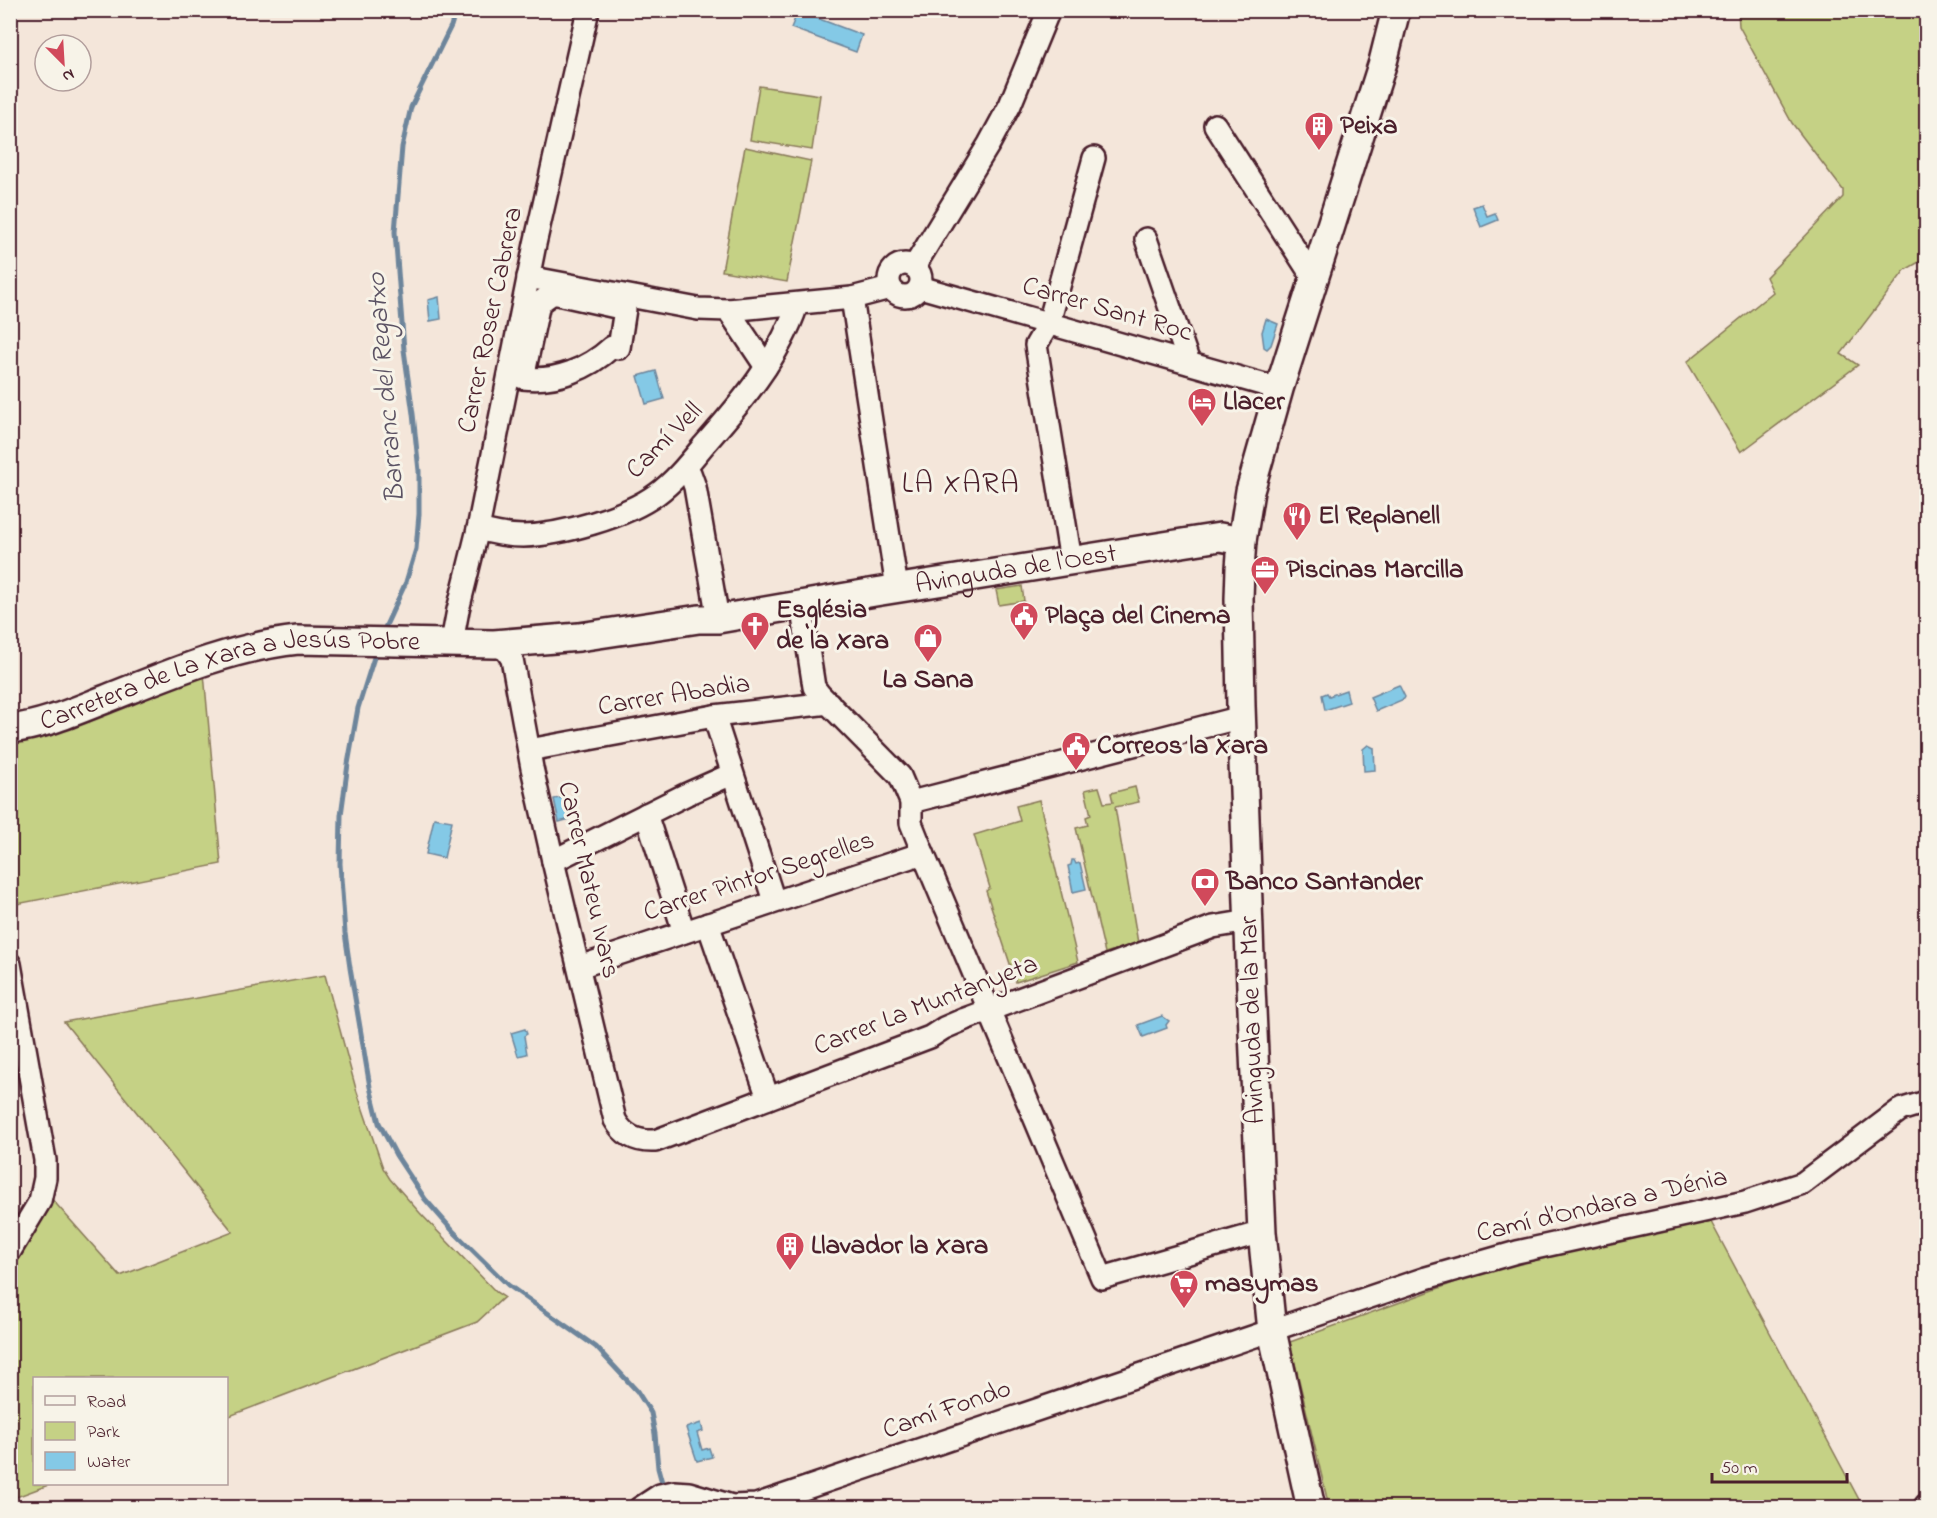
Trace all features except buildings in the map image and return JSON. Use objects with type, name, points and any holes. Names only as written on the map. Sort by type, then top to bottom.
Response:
[{"type":"main road","name":"Avinguda de la Mar","points":[[1311,1508],[1272,1331],[1262,1232],[1242,717],[1239,599],[1242,541],[1250,491],[1279,389],[1333,224],[1383,62],[1396,10]]},
{"type":"main road","name":"Avinguda de l'Oest","points":[[534,642],[699,619],[718,620],[897,588],[1220,537],[1242,541]]},
{"type":"main road","name":"Carretera de La Xara a Jesús Pobre","points":[[10,729],[61,716],[228,653],[277,642],[298,640],[494,644],[534,642]]},
{"type":"main road","points":[[514,665],[520,654],[534,642]]},
{"type":"street","name":"Carrer Roser Cabrera","points":[[452,642],[478,529],[528,277],[588,10]]},
{"type":"street","points":[[528,277],[698,309],[728,310],[852,298],[890,288],[888,277],[894,268],[904,264],[917,277],[1010,105],[1049,10]]},
{"type":"street","points":[[1215,125],[1314,279]]},
{"type":"street","points":[[1071,561],[1036,345],[1049,323],[1094,158]]},
{"type":"street","points":[[1146,239],[1189,363]]},
{"type":"street","name":"Carrer Sant Roc","points":[[917,277],[1049,323],[1279,389]]},
{"type":"street","points":[[554,293],[625,309],[619,348],[612,347],[599,359],[576,371],[550,377],[523,378],[539,303],[554,293]]},
{"type":"street","points":[[852,298],[897,588]]},
{"type":"street","name":"Camí Vell","points":[[478,529],[510,536],[543,533],[611,518],[641,504],[668,486],[742,402],[788,330],[797,305]]},
{"type":"street","points":[[728,310],[766,367]]},
{"type":"street","points":[[690,473],[695,487],[718,620]]},
{"type":"street","points":[[801,604],[814,687],[896,771],[912,802],[911,823],[1102,1278],[1262,1232]]},
{"type":"street","points":[[494,644],[506,650],[514,665]]},
{"type":"street","name":"Carrer Mateu Ivars","points":[[514,665],[529,750],[553,861],[615,1120],[625,1133]]},
{"type":"street","name":"Carrer Abadia","points":[[529,750],[714,716],[829,704]]},
{"type":"street","points":[[714,716],[774,900]]},
{"type":"street","points":[[912,802],[1242,717]]},
{"type":"street","points":[[553,861],[697,789],[732,774]]},
{"type":"street","points":[[646,814],[684,932]]},
{"type":"street","name":"Carrer Pintor Segrelles","points":[[579,967],[774,900],[923,853]]},
{"type":"street","name":"Carrer La Muntanyeta","points":[[625,1133],[638,1140],[655,1141],[930,1037],[944,1028],[988,1011],[1213,927],[1249,921]]},
{"type":"street","points":[[708,924],[768,1098]]},
{"type":"street","points":[[10,964],[45,1160],[45,1178],[40,1201],[10,1251]]},
{"type":"street","name":"Camí d’Ondara a Dénia","points":[[1272,1331],[1426,1278],[1517,1252],[1625,1227],[1710,1211],[1803,1183],[1900,1110],[1926,1102]]},
{"type":"street","name":"Camí Fondo","points":[[640,1508],[660,1494],[674,1491],[732,1506],[756,1505],[1272,1331]]},
{"type":"green space","points":[[1738,11],[1926,11],[1926,258],[1905,270],[1841,354],[1858,365],[1741,452],[1687,362],[1773,292],[1766,277],[1843,197],[1843,190],[1792,123],[1739,26]]},
{"type":"green space","points":[[759,86],[820,95],[812,150],[750,140]]},
{"type":"green space","points":[[745,147],[811,161],[787,282],[722,271]]},
{"type":"green space","points":[[1022,586],[1024,601],[999,605],[996,590]]},
{"type":"green space","points":[[204,673],[221,864],[12,905],[10,898],[10,747]]},
{"type":"green space","points":[[1099,787],[1104,803],[1113,802],[1111,793],[1135,787],[1139,802],[1115,807],[1138,943],[1105,953],[1076,828],[1088,825],[1086,817],[1091,815],[1085,790]]},
{"type":"green space","points":[[1039,800],[1078,962],[1016,982],[986,891],[990,888],[974,835],[1020,821],[1016,806]]},
{"type":"green space","points":[[325,975],[356,1089],[383,1168],[420,1213],[496,1292],[504,1297],[477,1322],[228,1417],[228,1377],[33,1377],[33,1485],[48,1485],[11,1499],[11,1266],[50,1197],[120,1276],[233,1232],[64,1022]]},
{"type":"green space","points":[[1711,1222],[1863,1507],[1329,1507],[1290,1342],[1492,1269],[1592,1242]]},
{"type":"water","points":[[798,11],[862,35],[856,52],[791,28]]},
{"type":"water","points":[[1482,204],[1487,216],[1495,213],[1498,220],[1481,227],[1473,207]]},
{"type":"water","points":[[439,297],[441,319],[430,321],[428,300]]},
{"type":"water","points":[[1266,319],[1278,324],[1271,345],[1267,349],[1264,347],[1262,332]]},
{"type":"water","points":[[656,371],[664,399],[646,404],[638,376]]},
{"type":"water","points":[[1399,685],[1404,699],[1376,711],[1370,697]]},
{"type":"water","points":[[1346,690],[1349,702],[1325,710],[1322,695],[1327,693],[1329,696]]},
{"type":"water","points":[[1368,745],[1374,748],[1375,770],[1364,771],[1363,749]]},
{"type":"water","points":[[565,797],[570,819],[559,822],[554,799]]},
{"type":"water","points":[[434,818],[452,821],[444,858],[426,854]]},
{"type":"water","points":[[1072,860],[1076,864],[1080,863],[1086,889],[1073,892],[1068,866],[1071,865]]},
{"type":"water","points":[[1162,1016],[1169,1021],[1167,1028],[1143,1037],[1138,1025]]},
{"type":"water","points":[[525,1029],[527,1054],[518,1056],[511,1033]]},
{"type":"water","points":[[701,1423],[703,1431],[697,1433],[702,1450],[709,1448],[712,1457],[697,1461],[686,1428]]},
{"type":"waterway","name":"Barranc del Regatxo","points":[[382,634],[406,582],[416,549],[419,514],[419,471],[404,350],[395,232],[402,147],[411,107],[451,26],[456,10]]},
{"type":"waterway","name":"Barranc del Regatxo","points":[[377,648],[358,708],[348,764],[341,815],[340,864],[350,968],[370,1087],[379,1123],[396,1155],[425,1199],[453,1231],[508,1285],[596,1347],[637,1391],[651,1413],[658,1468],[664,1490]]},
{"type":"place","name":"Peixa","points":[[1319,152]]},
{"type":"place","name":"Llacer","points":[[1202,428]]},
{"type":"place","name":"El Replanell","points":[[1297,542]]},
{"type":"place","name":"Piscinas Marcilla","points":[[1265,596]]},
{"type":"place","name":"Plaça del Cinema","points":[[1024,642]]},
{"type":"place","name":"Església de la Xara","points":[[755,652]]},
{"type":"place","name":"La Sana","points":[[928,664]]},
{"type":"place","name":"Correos la Xara","points":[[1076,772]]},
{"type":"place","name":"Banco Santander","points":[[1205,908]]},
{"type":"place","name":"Llavador la Xara","points":[[790,1272]]},
{"type":"place","name":"masymas","points":[[1184,1310]]},
{"type":"district","name":"LA XARA","points":[[961,485]]}]
